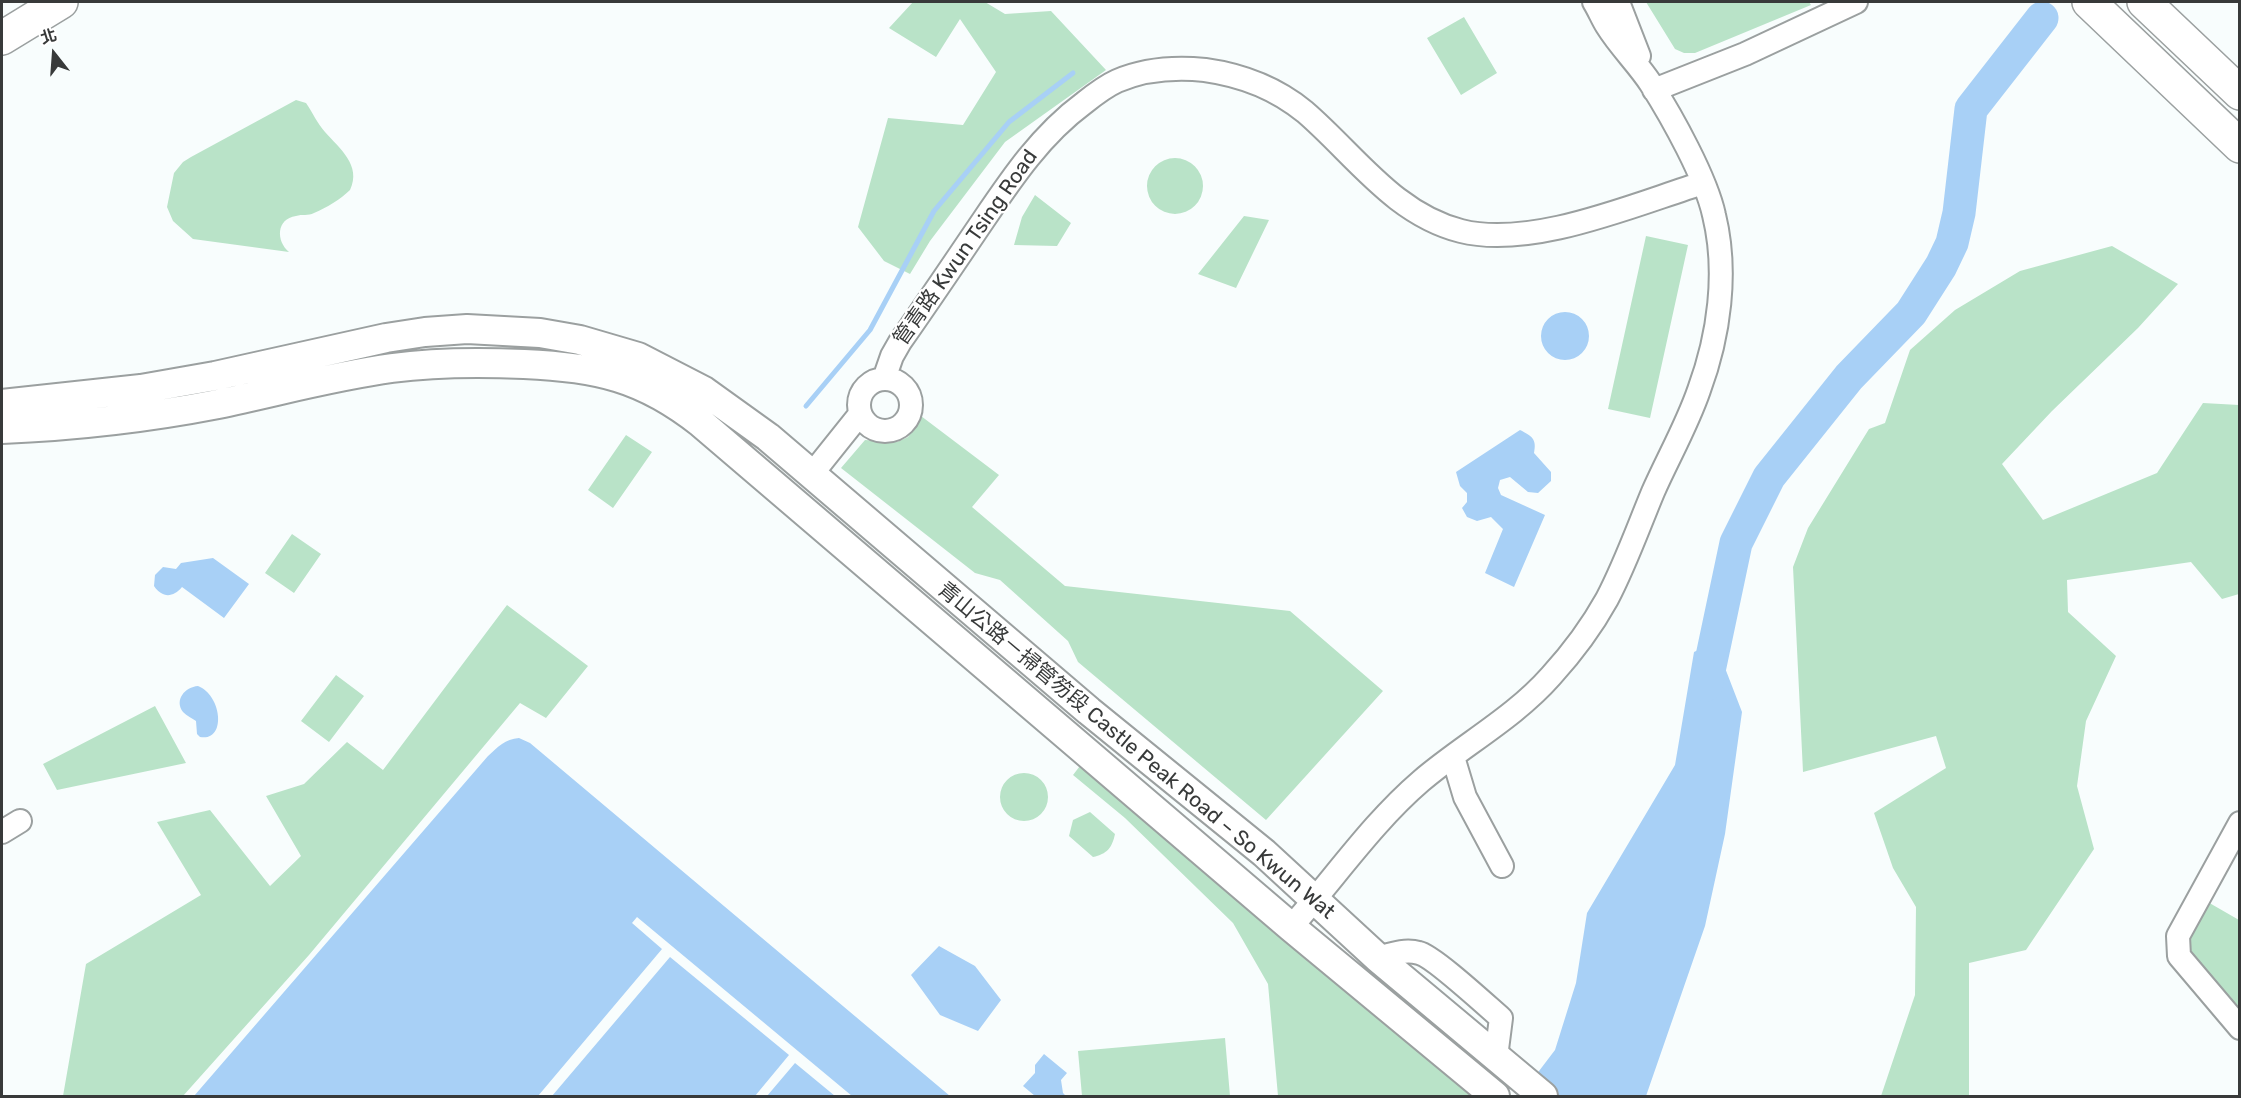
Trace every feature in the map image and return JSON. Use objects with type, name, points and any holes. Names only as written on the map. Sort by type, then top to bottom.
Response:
[{"type":"highway","points":[[2,38],[61,2]]},
{"type":"highway","points":[[2089,2],[2240,146]]},
{"type":"highway","points":[[2155,12],[2240,93]]},
{"type":"main road","name":"青山公路－掃管笏段 Castle Peak Road – So Kwun Wat","points":[[2,404],[141,389],[215,376],[386,338],[466,329],[540,333],[580,340],[638,357],[678,376],[740,416],[812,474],[1089,711],[1264,853],[1378,958],[1543,1096]]},
{"type":"main road","name":"青山公路－掃管笏段 Castle Peak Road – So Kwun Wat","points":[[2,429],[56,427],[138,417],[219,404],[391,368],[447,363],[568,367],[619,377],[668,399],[701,423],[1291,927],[1491,1093]]},
{"type":"street","points":[[1594,2],[1607,27],[1652,86]]},
{"type":"street","points":[[1291,927],[1383,819],[1421,781],[1528,699],[1551,677],[1590,626],[1618,576],[1661,473],[1688,418],[1709,363],[1719,308],[1720,281],[1714,213],[1703,183],[1652,86],[1618,2]]},
{"type":"street","points":[[1652,86],[1745,54],[1856,2]]},
{"type":"street","name":"管青路 Kwun Tsing Road","points":[[884,379],[900,342],[1029,155],[1072,112],[1094,96],[1116,81],[1145,72],[1174,68],[1220,72],[1282,94],[1384,189],[1423,216],[1461,231],[1508,235],[1546,230],[1593,218],[1703,183]]},
{"type":"street","points":[[893,380],[901,384],[911,398],[909,416],[897,429],[880,431],[865,422],[860,414],[860,398],[863,391],[876,381],[893,380]]},
{"type":"street","points":[[812,474],[860,414]]},
{"type":"street","points":[[1453,757],[1465,797],[1502,866]]},
{"type":"street","points":[[2240,823],[2178,936],[2179,956],[2240,1028]]},
{"type":"green space","points":[[913,2],[985,2],[1005,14],[1051,11],[1106,70],[1005,142],[930,241],[910,274],[884,261],[858,227],[888,118],[963,125],[996,72],[960,19],[936,57],[889,28]]},
{"type":"green space","points":[[1646,2],[1809,2],[1811,5],[1695,53],[1684,53],[1675,49]]},
{"type":"green space","points":[[1464,17],[1497,73],[1461,95],[1427,38]]},
{"type":"green space","points":[[296,100],[306,103],[322,129],[347,158],[353,173],[350,190],[319,211],[298,215],[285,221],[280,237],[289,252],[193,239],[173,221],[167,207],[174,173],[183,162],[191,157]]},
{"type":"green space","points":[[1169,158],[1181,158],[1191,162],[1199,170],[1203,186],[1199,202],[1191,210],[1181,214],[1169,214],[1159,210],[1151,202],[1147,192],[1147,180],[1151,170],[1159,162]]},
{"type":"green space","points":[[1035,195],[1071,223],[1057,246],[1014,245],[1022,217]]},
{"type":"green space","points":[[1244,216],[1269,220],[1236,288],[1198,274]]},
{"type":"green space","points":[[1646,236],[1688,245],[1650,418],[1608,409]]},
{"type":"green space","points":[[2112,246],[2178,284],[2138,328],[2052,411],[2002,464],[2043,520],[2157,473],[2203,403],[2239,405],[2239,594],[2222,599],[2191,562],[2067,580],[2068,612],[2116,656],[2086,721],[2077,786],[2094,849],[2026,950],[1969,963],[1969,1096],[1881,1096],[1915,995],[1916,907],[1893,868],[1874,813],[1946,768],[1936,736],[1803,772],[1793,567],[1808,528],[1869,429],[1885,423],[1910,350],[1955,310],[2020,271]]},
{"type":"green space","points":[[921,416],[999,475],[972,507],[1065,586],[1290,611],[1383,691],[1266,820],[1078,662],[1068,641],[1000,580],[975,573],[841,468],[865,440],[897,442],[908,437]]},
{"type":"green space","points":[[626,435],[652,452],[613,508],[588,490]]},
{"type":"green space","points":[[292,534],[321,554],[294,593],[265,573]]},
{"type":"green space","points":[[507,605],[588,666],[546,718],[520,703],[309,955],[183,1096],[63,1096],[86,964],[201,895],[157,822],[210,810],[270,886],[301,856],[266,796],[304,784],[347,742],[383,770]]},
{"type":"green space","points":[[336,675],[364,696],[329,742],[301,721]]},
{"type":"green space","points":[[155,706],[186,763],[57,790],[43,764]]},
{"type":"green space","points":[[1083,762],[1485,1096],[1278,1096],[1268,984],[1233,923],[1125,818],[1073,775]]},
{"type":"green space","points":[[1024,773],[1041,780],[1048,797],[1041,814],[1024,821],[1007,814],[1000,797],[1007,780]]},
{"type":"green space","points":[[1090,812],[1115,834],[1108,850],[1093,857],[1069,836],[1073,820]]},
{"type":"green space","points":[[2206,901],[2239,920],[2239,1014],[2185,954],[2183,937]]},
{"type":"green space","points":[[1225,1038],[1230,1096],[1082,1096],[1078,1051]]},
{"type":"water","points":[[1560,312],[1570,312],[1582,319],[1589,331],[1589,341],[1582,353],[1570,360],[1560,360],[1545,349],[1541,341],[1541,331],[1552,316]]},
{"type":"water","points":[[1520,430],[1533,439],[1534,453],[1551,472],[1551,481],[1538,493],[1528,492],[1510,477],[1500,480],[1498,488],[1501,495],[1545,515],[1514,587],[1485,573],[1503,529],[1491,517],[1477,521],[1467,517],[1462,508],[1467,502],[1467,493],[1460,486],[1456,472]]},
{"type":"water","points":[[213,558],[249,584],[224,618],[182,587],[168,595],[160,593],[154,586],[155,575],[163,567],[176,569],[181,563]]},
{"type":"water","points":[[1715,642],[1742,712],[1725,834],[1705,926],[1646,1096],[1520,1096],[1555,1050],[1576,983],[1587,913],[1675,765],[1694,652]]},
{"type":"water","points":[[198,686],[212,698],[216,707],[218,725],[209,737],[200,737],[197,734],[196,721],[183,712],[180,703],[185,692]]},
{"type":"water","points":[[519,738],[530,743],[950,1096],[194,1096],[488,756],[506,742]]},
{"type":"water","points":[[939,946],[975,966],[1001,1000],[978,1031],[940,1015],[911,975]]},
{"type":"water","points":[[1044,1054],[1067,1073],[1061,1080],[1063,1093],[1066,1096],[1035,1096],[1023,1086],[1035,1073],[1035,1065]]},
{"type":"pier","points":[[637,917],[852,1096],[835,1096],[795,1063],[767,1096],[755,1096],[789,1055],[670,957],[552,1096],[538,1096],[662,949],[632,923]]},
{"type":"waterway","points":[[1706,685],[1736,543],[1769,477],[1849,377],[1911,313],[1941,266],[1952,243],[1959,213],[1971,109],[2042,18]]},
{"type":"waterway","points":[[806,406],[870,330],[934,211],[1009,122],[1073,73]]}]
